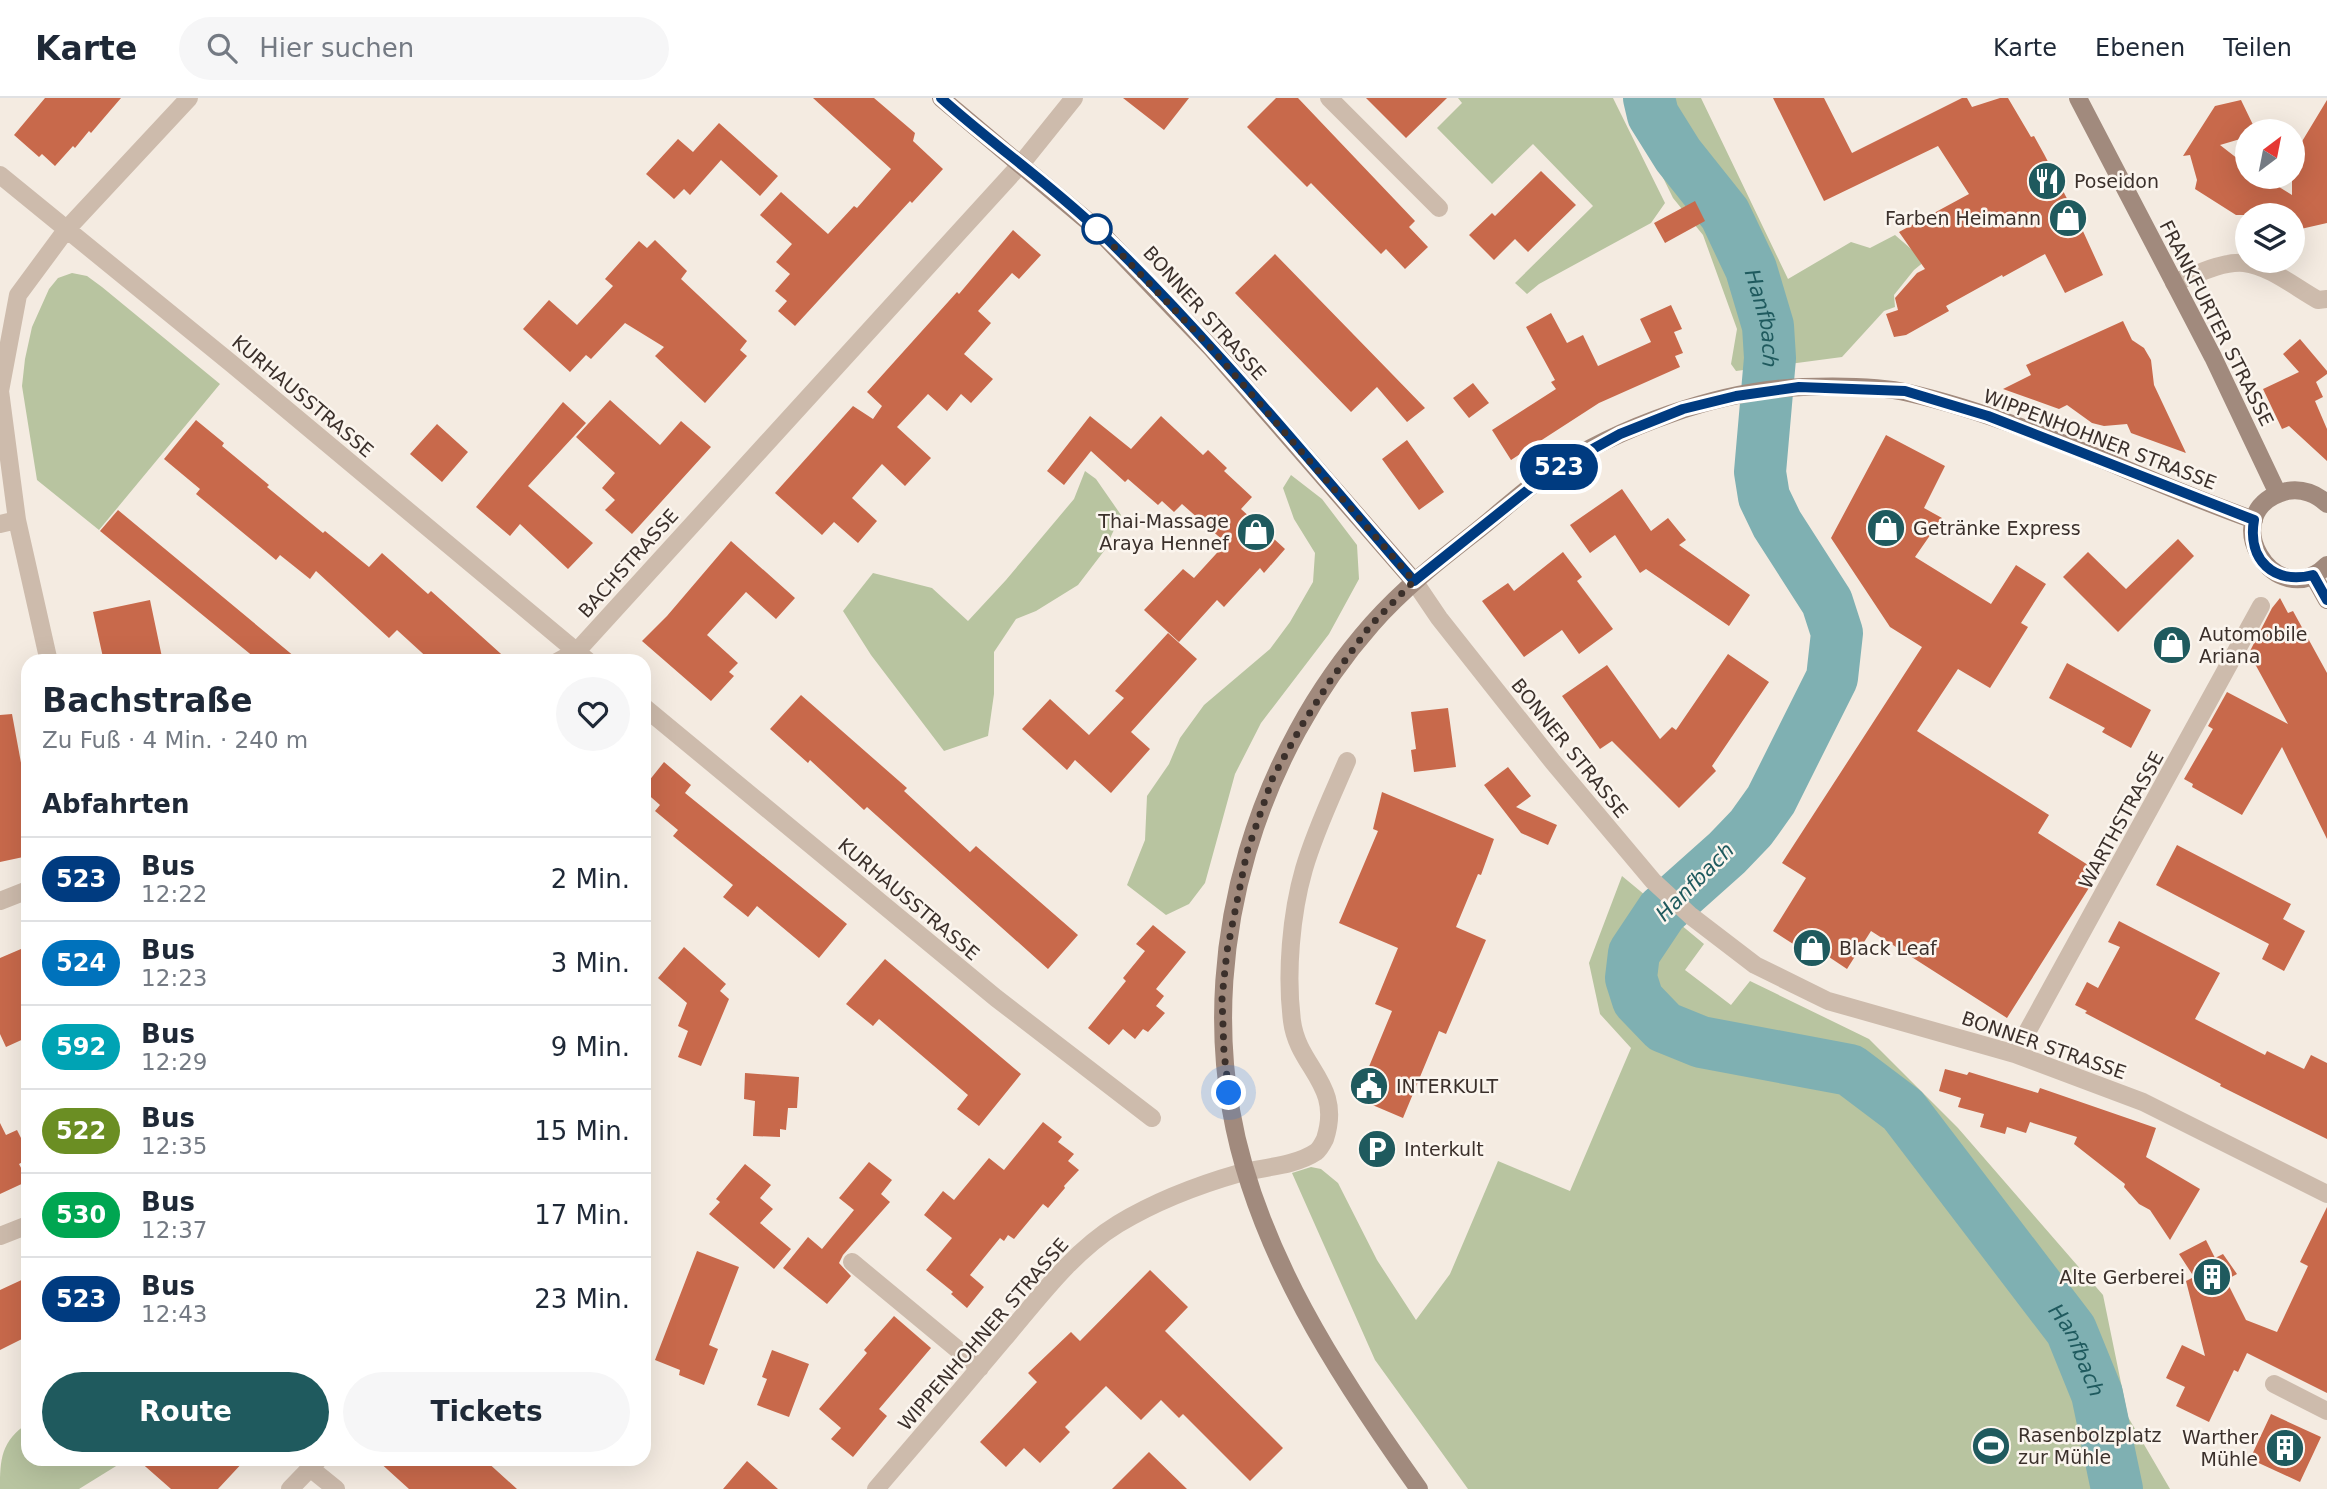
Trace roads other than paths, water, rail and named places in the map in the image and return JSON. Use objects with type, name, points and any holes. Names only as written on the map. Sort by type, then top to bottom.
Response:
[{"type":"main road","name":"BONNER STRASSE","points":[[941,98],[1097,229],[1142,274],[1212,349],[1414,581]]},
{"type":"main road","name":"FRANKFURTER STRASSE","points":[[2078,98],[2174,283],[2278,494]]},
{"type":"main road","name":"WIPPENHOHNER STRASSE","points":[[1247,1171],[1231,1113],[1224,1053],[1222,998],[1227,951],[1247,852],[1273,777],[1330,681],[1370,626],[1414,581],[1549,473],[1620,434],[1683,409],[1736,396],[1799,387],[1905,391],[1988,416],[2254,520]]},
{"type":"main road","points":[[2327,504],[2308,492],[2293,490],[2278,494],[2260,509],[2254,520],[2253,545],[2266,566],[2288,577],[2301,578],[2320,570],[2327,600]]},
{"type":"main road","points":[[1247,1171],[1265,1226],[1332,1361],[1419,1489]]},
{"type":"street","points":[[47,654],[9,522],[0,391],[18,295],[66,230],[189,98]]},
{"type":"street","name":"BACHSTRASSE","points":[[585,654],[1021,164],[1074,98]]},
{"type":"street","points":[[1329,98],[1439,208]]},
{"type":"street","name":"KURHAUSSTRASSE","points":[[0,175],[581,654]]},
{"type":"street","points":[[2174,283],[2226,265],[2245,263],[2270,272],[2318,300],[2327,299]]},
{"type":"street","name":"BONNER STRASSE","points":[[1414,581],[1439,618],[1553,762],[1653,881],[1691,916],[1755,965],[1828,1001],[2015,1054],[2143,1102],[2327,1194]]},
{"type":"street","name":"WARTHSTRASSE","points":[[2015,1054],[2261,606]]},
{"type":"street","name":"KURHAUSSTRASSE","points":[[651,713],[996,998],[1152,1118]]},
{"type":"street","name":"WIPPENHOHNER STRASSE","points":[[876,1489],[1067,1266],[1089,1244],[1143,1210],[1203,1184],[1247,1171],[1285,1164],[1318,1151],[1324,1139],[1329,1101],[1324,1087],[1301,1052],[1292,1024],[1289,984],[1297,901],[1304,869],[1347,761]]},
{"type":"street","points":[[0,901],[21,893]]},
{"type":"street","points":[[0,1236],[21,1228]]},
{"type":"street","points":[[852,1262],[980,1368]]},
{"type":"street","points":[[2274,1384],[2327,1410]]},
{"type":"street","points":[[290,1489],[312,1466]]},
{"type":"street","points":[[316,1466],[336,1489]]},
{"type":"waterway","name":"Hanfbach","points":[[1649,98],[1653,115],[1678,155],[1725,214],[1751,269],[1768,326],[1770,358],[1760,472],[1764,497],[1777,524],[1827,602],[1837,633],[1832,678],[1771,800],[1751,828],[1727,853],[1662,911],[1634,953],[1631,978],[1638,1000],[1664,1027],[1701,1042],[1850,1070],[1903,1110],[2071,1330],[2097,1394],[2117,1489]]},
{"type":"place","name":"Poseidon","points":[[2047,181]]},
{"type":"place","name":"Farben Heimann","points":[[2068,218]]},
{"type":"place","name":"Getränke Express","points":[[1886,528]]},
{"type":"place","name":"Thai-Massage Araya Hennef","points":[[1256,532]]},
{"type":"place","name":"Automobile Ariana","points":[[2172,645]]},
{"type":"place","name":"Black Leaf","points":[[1812,948]]},
{"type":"place","name":"INTERKULT","points":[[1369,1086]]},
{"type":"place","name":"Interkult","points":[[1377,1149]]},
{"type":"place","name":"Alte Gerberei","points":[[2212,1277]]},
{"type":"place","name":"Rasenbolzplatz zur Mühle","points":[[1991,1446]]},
{"type":"place","name":"Warther Mühle","points":[[2285,1448]]}]
